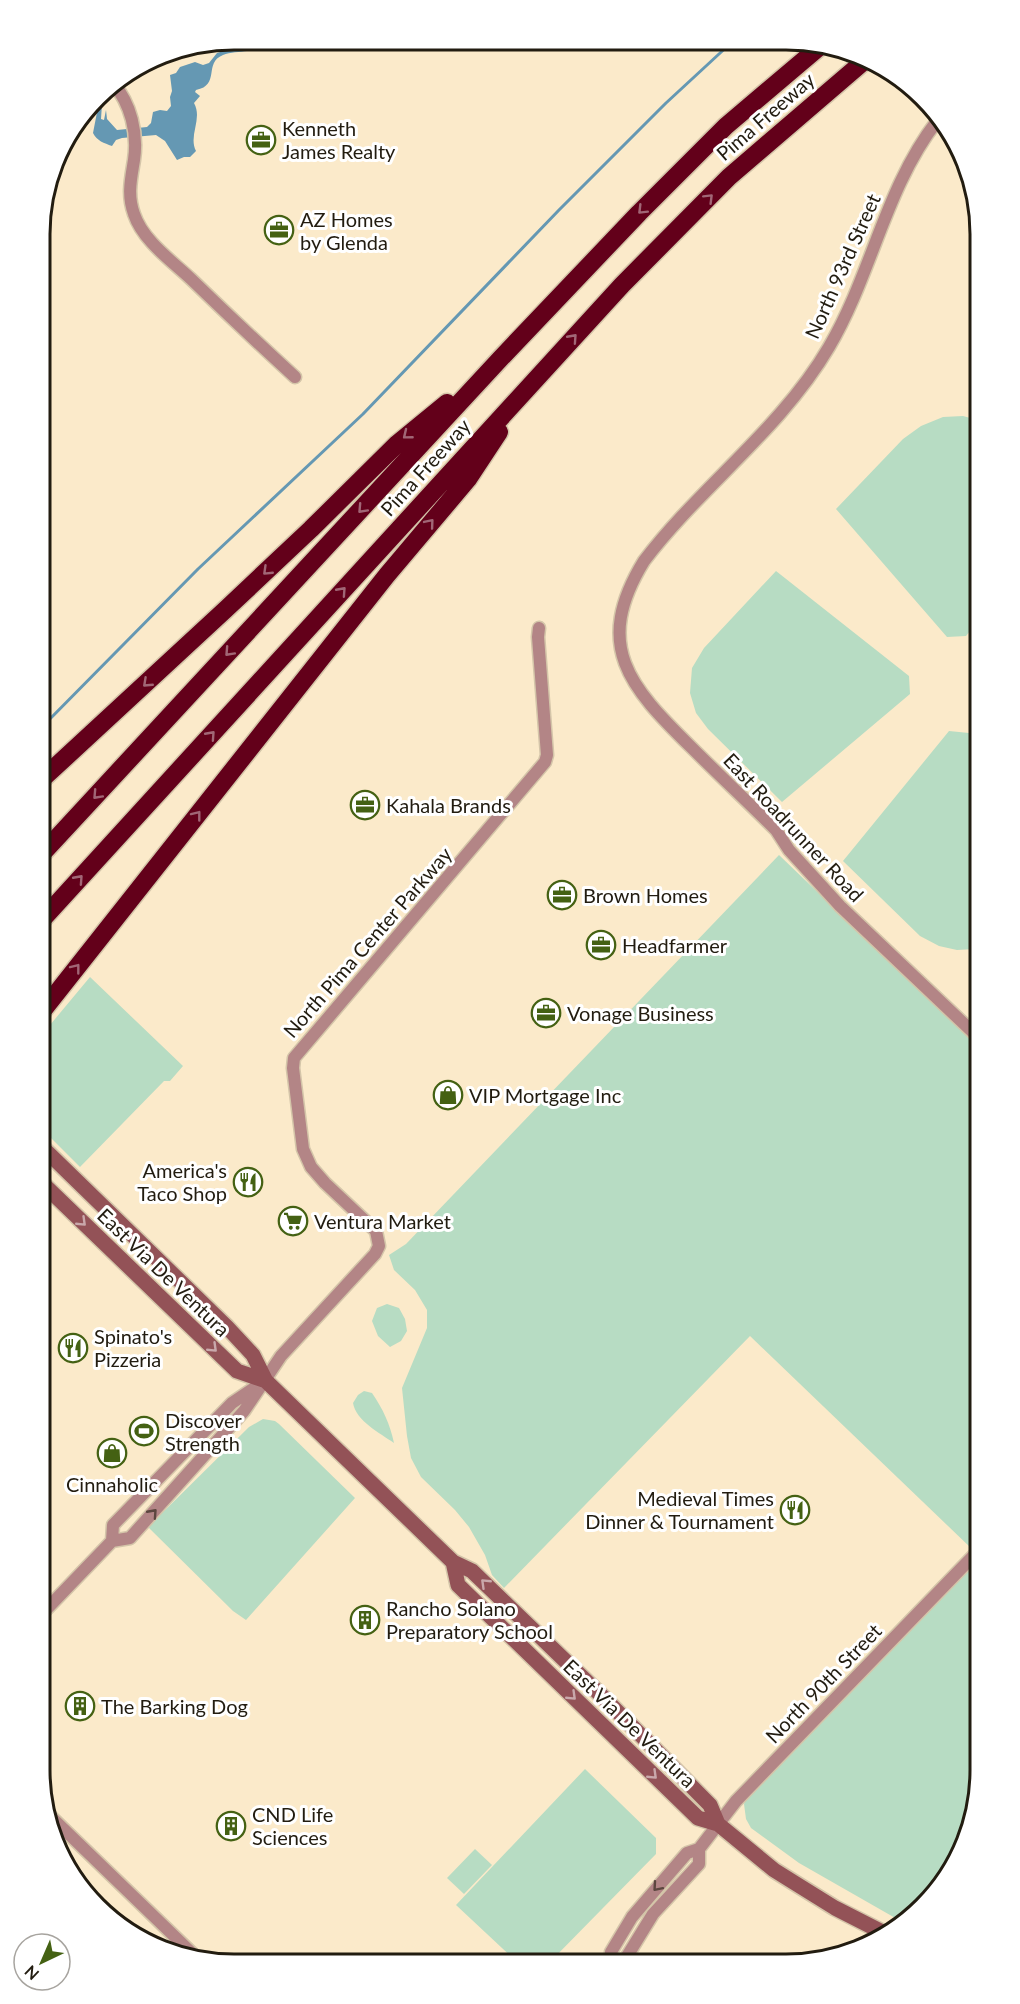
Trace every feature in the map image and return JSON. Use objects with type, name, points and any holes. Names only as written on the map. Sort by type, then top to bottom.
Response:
[{"type":"highway","name":"Pima Freeway","points":[[50,845],[501,358],[639,213],[726,126],[813,52]]},
{"type":"highway","name":"Pima Freeway","points":[[50,911],[615,293],[729,177],[860,65]]},
{"type":"highway","points":[[50,772],[311,529],[397,444],[501,358]]},
{"type":"highway","points":[[50,1001],[380,583],[468,479],[534,381]]},
{"type":"main road","name":"East Via De Ventura","points":[[50,1155],[247,1348],[266,1381],[453,1562],[472,1571],[607,1701],[710,1805],[718,1824],[774,1870],[835,1908],[878,1930]]},
{"type":"main road","name":"East Via De Ventura","points":[[50,1191],[237,1371],[266,1381]]},
{"type":"street","points":[[118,91],[129,109],[132,122],[135,145],[129,185],[130,201],[135,217],[144,231],[174,263],[295,377]]},
{"type":"street","name":"North 93rd Street","points":[[651,552],[794,397],[818,365],[851,306],[905,171],[934,125]]},
{"type":"street","name":"East Roadrunner Road","points":[[651,552],[630,588],[620,623],[622,655],[636,687],[655,712],[776,831],[789,850],[832,897],[970,1029]]},
{"type":"street","name":"North Pima Center Parkway","points":[[50,1606],[112,1541],[130,1538],[244,1411],[281,1356],[371,1260],[379,1246],[376,1231],[372,1225],[325,1183],[311,1167],[303,1149],[293,1068],[294,1059],[545,762],[547,754],[539,628]]},
{"type":"street","name":"North Pima Center Parkway","points":[[112,1541],[113,1525],[232,1403],[266,1381]]},
{"type":"street","name":"North 90th Street","points":[[628,1954],[653,1914],[699,1864],[699,1849],[744,1793],[970,1559]]},
{"type":"street","points":[[57,1823],[187,1948]]},
{"type":"green space","points":[[943,417],[970,418],[970,631],[966,636],[947,637],[836,509],[903,439],[921,426]]},
{"type":"green space","points":[[776,571],[909,676],[910,694],[782,802],[708,729],[696,713],[690,693],[692,668],[704,648]]},
{"type":"green space","points":[[949,731],[969,733],[970,949],[957,950],[939,946],[920,936],[843,861]]},
{"type":"green space","points":[[779,855],[970,1038],[970,1547],[750,1336],[504,1588],[492,1575],[485,1555],[469,1527],[421,1477],[411,1458],[402,1388],[427,1328],[427,1310],[415,1290],[394,1270],[389,1255],[406,1244]]},
{"type":"green space","points":[[90,977],[183,1066],[170,1081],[164,1081],[80,1167],[50,1137],[50,1025]]},
{"type":"green space","points":[[387,1304],[399,1308],[405,1319],[407,1331],[401,1341],[390,1347],[378,1336],[372,1321],[377,1308]]},
{"type":"green space","points":[[364,1391],[372,1393],[380,1405],[394,1443],[369,1426],[355,1409],[353,1403]]},
{"type":"green space","points":[[263,1419],[279,1424],[355,1498],[246,1620],[233,1611],[148,1527],[249,1427]]},
{"type":"green space","points":[[970,1567],[970,1782],[967,1806],[961,1830],[946,1862],[925,1892],[896,1918],[799,1863],[751,1828],[746,1819],[744,1804],[746,1799]]},
{"type":"green space","points":[[585,1769],[656,1838],[656,1854],[558,1954],[508,1954],[456,1905]]},
{"type":"green space","points":[[475,1849],[492,1865],[464,1894],[447,1878]]},
{"type":"water","points":[[227,50],[248,50],[229,53],[217,59],[208,84],[196,90],[195,92],[200,96],[194,103],[197,115],[194,139],[196,151],[190,157],[177,160],[165,141],[156,135],[122,138],[116,140],[112,146],[101,141],[93,133],[98,109],[102,105],[101,119],[104,120],[106,110],[107,119],[117,130],[147,127],[151,123],[153,112],[167,111],[171,106],[170,75],[176,73],[180,67],[195,62],[203,65],[209,63],[217,53]]},
{"type":"waterway","points":[[50,719],[198,569],[363,414],[559,210],[666,103],[724,49]]},
{"type":"place","name":"Kenneth James Realty","points":[[261,140]]},
{"type":"place","name":"AZ Homes by Glenda","points":[[279,230]]},
{"type":"place","name":"Kahala Brands","points":[[365,805]]},
{"type":"place","name":"Brown Homes","points":[[562,895]]},
{"type":"place","name":"Headfarmer","points":[[601,945]]},
{"type":"place","name":"Vonage Business","points":[[546,1013]]},
{"type":"place","name":"VIP Mortgage Inc","points":[[448,1095]]},
{"type":"place","name":"America's Taco Shop","points":[[248,1182]]},
{"type":"place","name":"Ventura Market","points":[[293,1221]]},
{"type":"place","name":"Spinato's Pizzeria","points":[[73,1348]]},
{"type":"place","name":"Discover Strength","points":[[144,1431]]},
{"type":"place","name":"Cinnaholic","points":[[112,1453]]},
{"type":"place","name":"Medieval Times Dinner & Tournament","points":[[795,1510]]},
{"type":"place","name":"Rancho Solano Preparatory School","points":[[365,1620]]},
{"type":"place","name":"The Barking Dog","points":[[80,1706]]},
{"type":"place","name":"CND Life Sciences","points":[[231,1826]]}]
